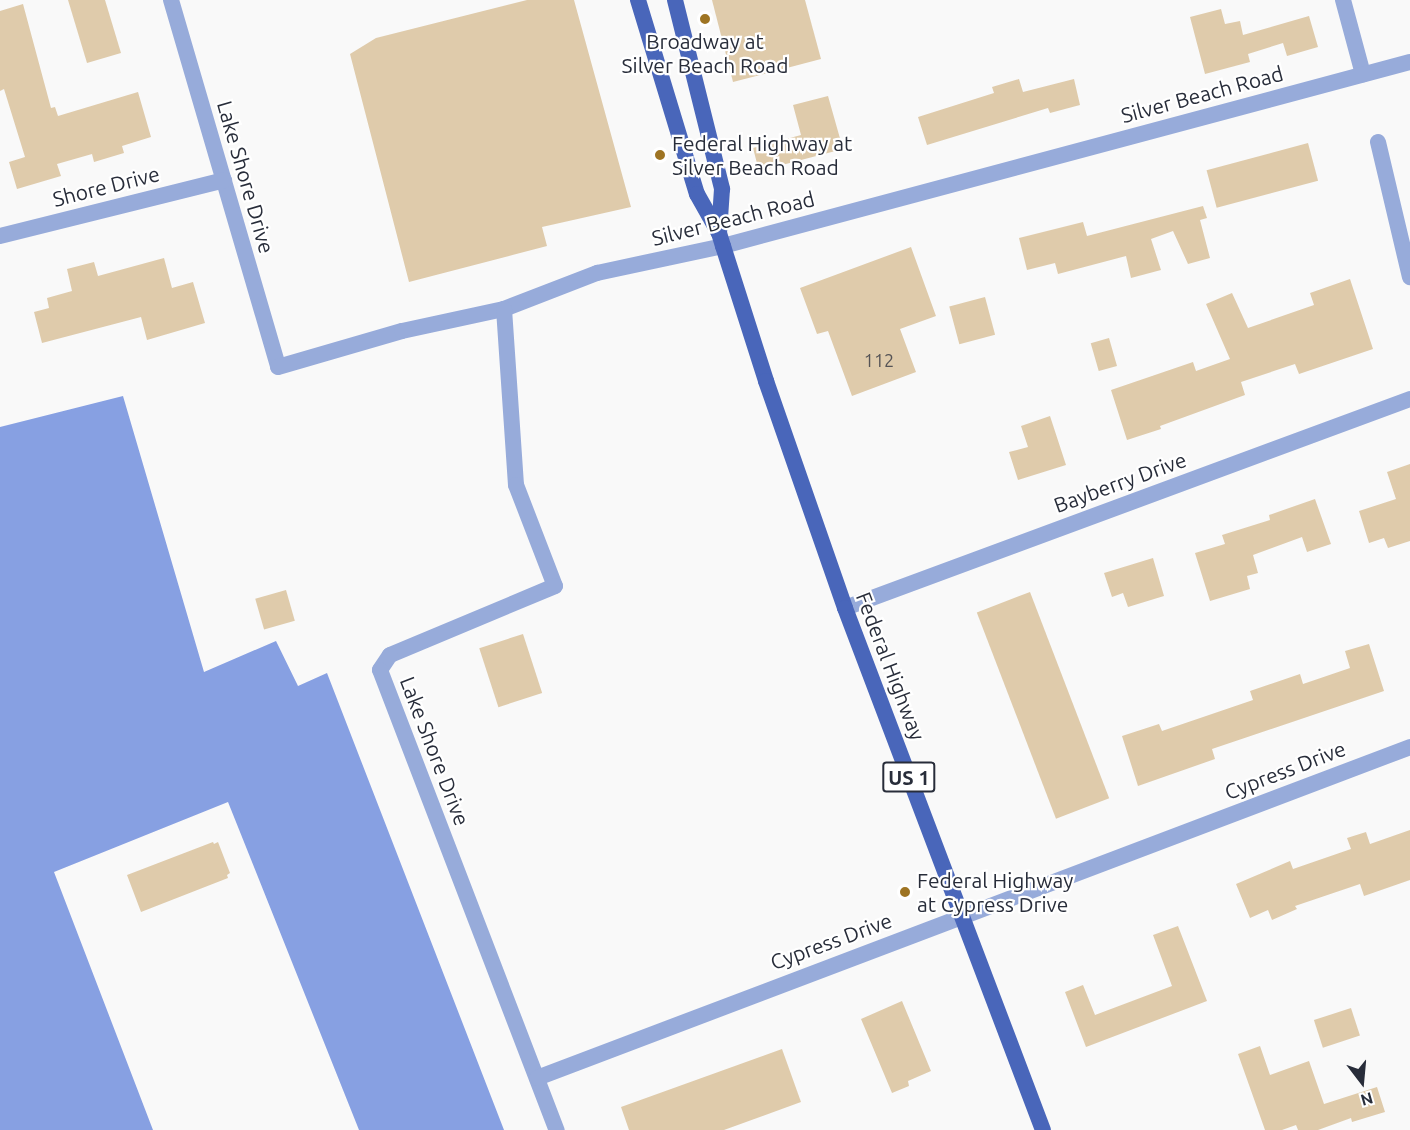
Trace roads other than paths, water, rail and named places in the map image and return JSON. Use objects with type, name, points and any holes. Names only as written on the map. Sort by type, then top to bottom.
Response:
[{"type":"main road","name":"US 1","points":[[638,0],[697,194],[721,240]]},
{"type":"main road","name":"US 1","points":[[675,0],[722,189],[721,240]]},
{"type":"main road","name":"Federal Highway","points":[[721,240],[766,381],[845,608],[1043,1130]]},
{"type":"street","name":"Lake Shore Drive","points":[[171,0],[278,367]]},
{"type":"street","points":[[1343,0],[1363,74]]},
{"type":"street","name":"Silver Beach Road","points":[[278,367],[402,332],[504,309],[597,273],[1410,62]]},
{"type":"street","points":[[1378,142],[1410,277]]},
{"type":"street","name":"Shore Drive","points":[[0,236],[224,180]]},
{"type":"street","name":"Lake Shore Drive","points":[[504,309],[516,485],[555,586],[390,655],[380,670],[557,1130]]},
{"type":"street","name":"Bayberry Drive","points":[[845,608],[1410,399]]},
{"type":"street","name":"Cypress Drive","points":[[537,1078],[1410,747]]},
{"type":"water","points":[[123,396],[204,672],[276,641],[298,686],[327,673],[504,1130],[359,1130],[228,802],[54,872],[153,1130],[0,1130],[0,427]]},
{"type":"place","name":"Broadway at Silver Beach Road","points":[[705,19]]},
{"type":"place","name":"Federal Highway at Silver Beach Road","points":[[660,155]]},
{"type":"place","name":"Federal Highway at Cypress Drive","points":[[905,892]]}]
